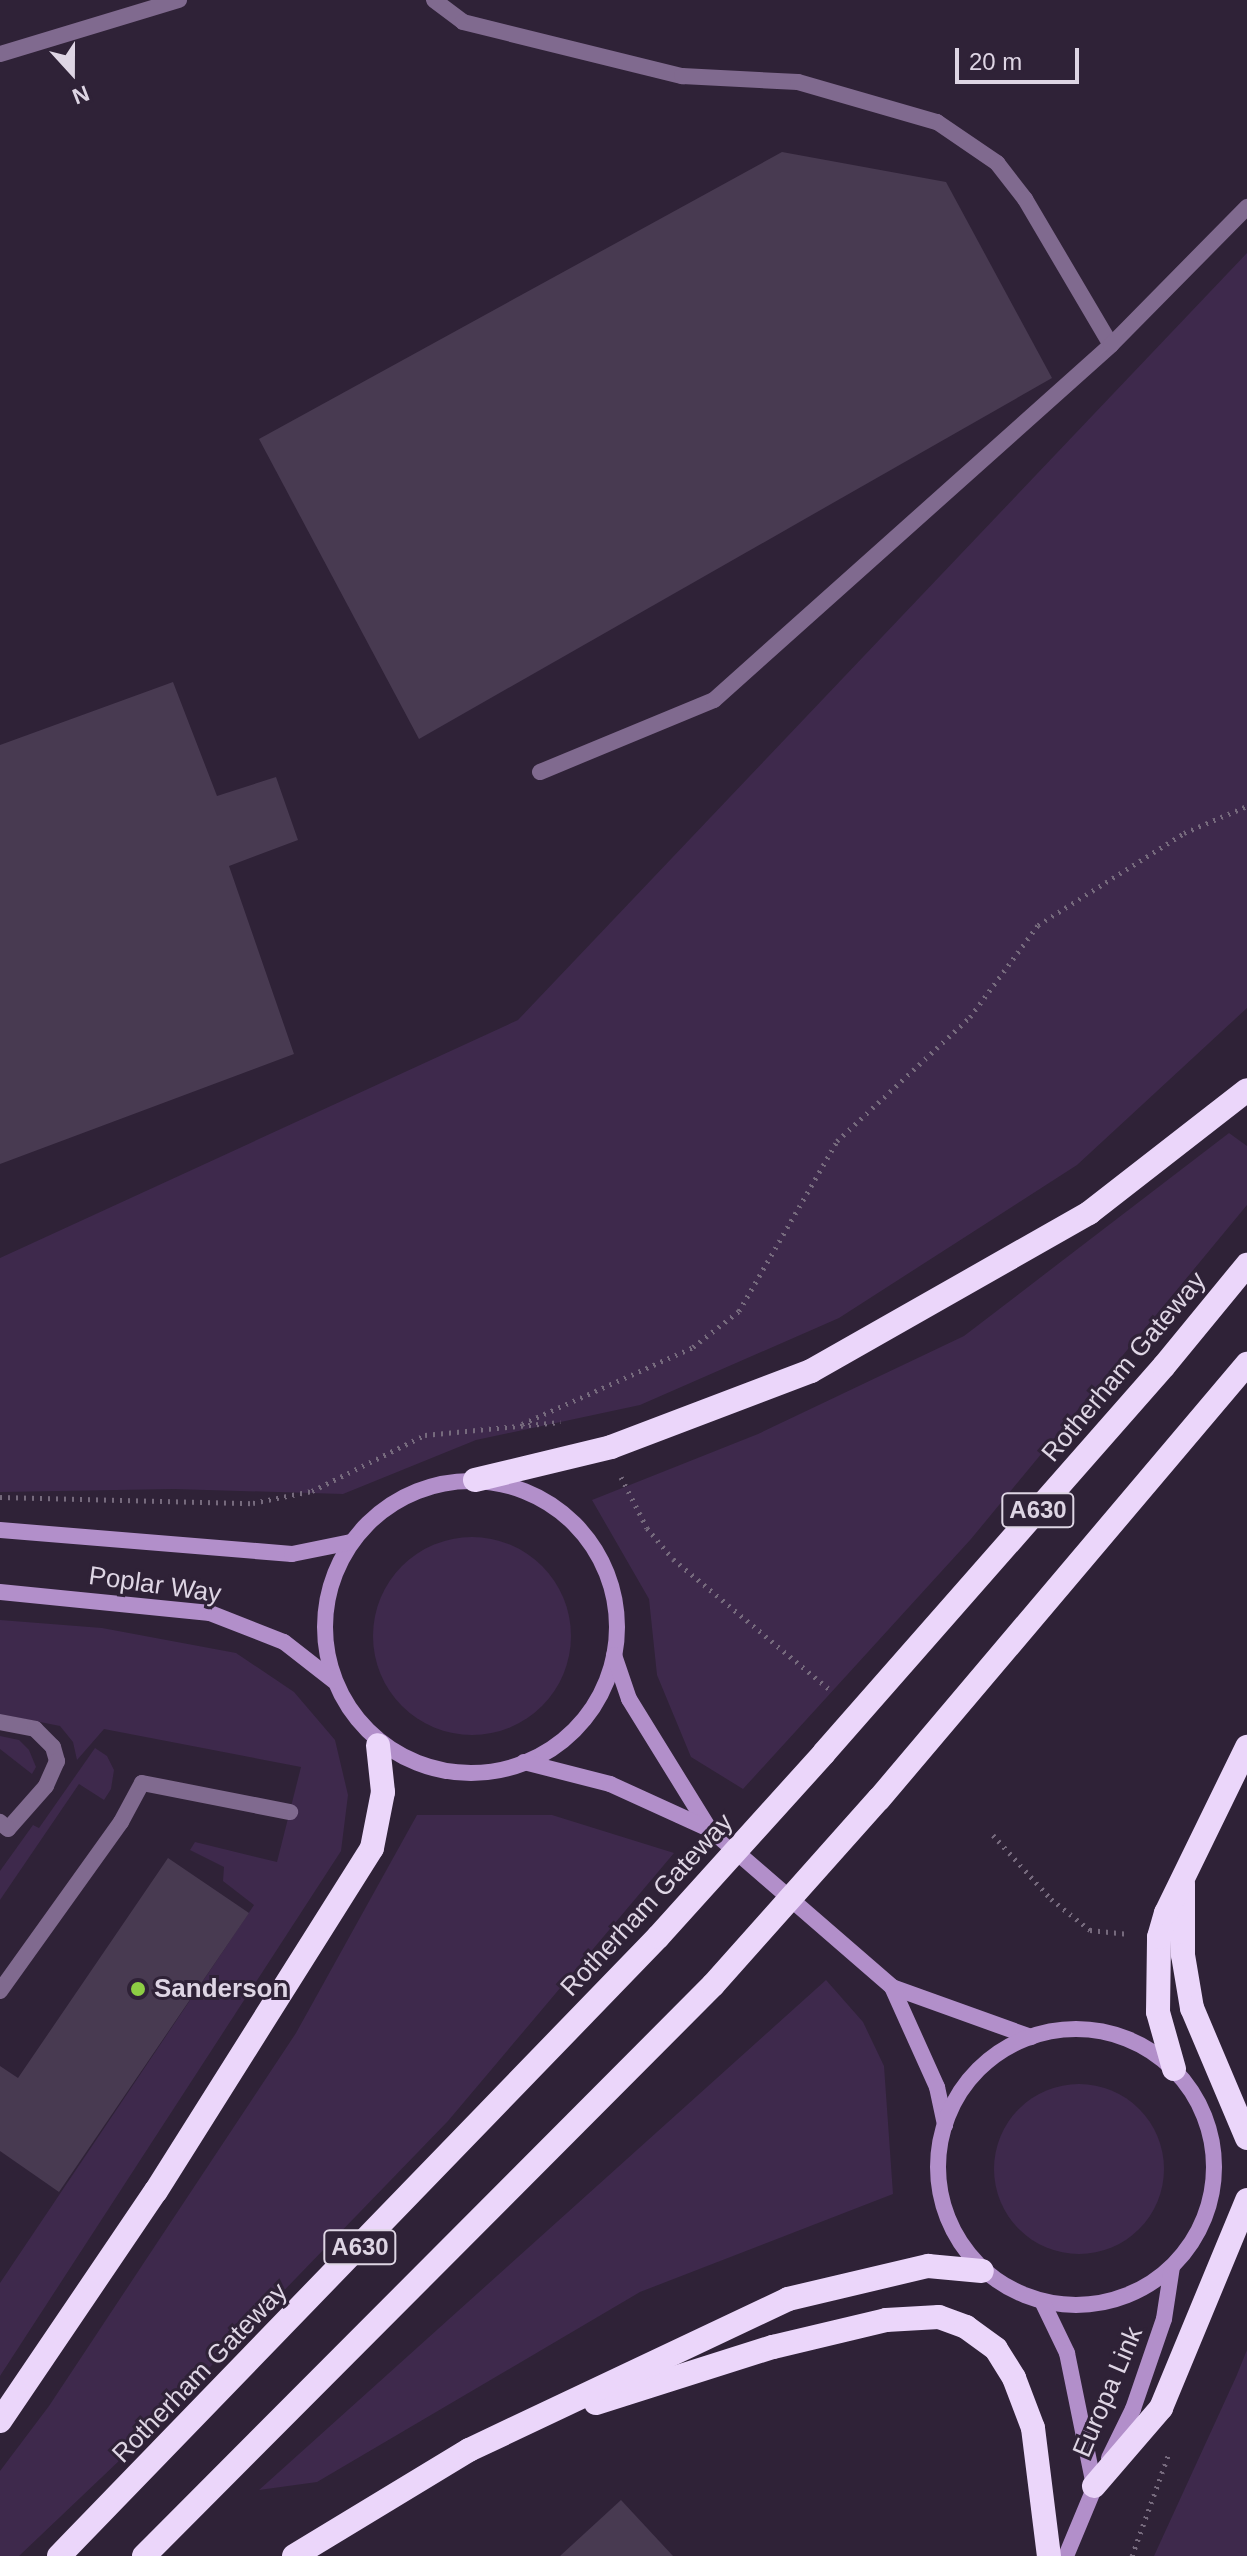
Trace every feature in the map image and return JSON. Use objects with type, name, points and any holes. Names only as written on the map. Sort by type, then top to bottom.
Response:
[{"type":"highway","points":[[475,1480],[611,1447],[811,1371],[903,1322],[1089,1213],[1247,1090]]},
{"type":"highway","name":"Rotherham Gateway","points":[[59,2556],[658,1937],[1164,1366],[1247,1265]]},
{"type":"highway","name":"A630","points":[[144,2556],[713,1985],[879,1799],[1247,1364]]},
{"type":"highway","points":[[0,2421],[156,2191],[372,1848],[381,1822],[383,1792],[378,1745]]},
{"type":"highway","points":[[1174,2069],[1158,2012],[1159,1937],[1247,1747]]},
{"type":"highway","points":[[1183,1881],[1183,1955],[1192,2008],[1247,2138]]},
{"type":"highway","points":[[1094,2486],[1161,2408],[1247,2200]]},
{"type":"highway","points":[[294,2556],[513,2429],[788,2299],[928,2266],[982,2271]]},
{"type":"highway","points":[[513,2429],[773,2347],[886,2320],[939,2317],[966,2327],[996,2349],[1014,2378],[1033,2428],[1049,2556]]},
{"type":"main road","points":[[475,1480],[521,1489],[548,1504],[593,1546],[613,1589],[617,1635],[607,1680],[583,1721],[552,1749],[524,1762],[472,1773],[430,1768],[378,1745],[334,1681],[324,1633],[330,1586],[351,1542],[393,1503],[419,1490],[475,1480]]},
{"type":"main road","name":"Poplar Way","points":[[0,1530],[292,1554],[351,1542]]},
{"type":"main road","name":"Poplar Way","points":[[0,1592],[210,1613],[284,1642],[334,1681]]},
{"type":"main road","points":[[613,1653],[629,1699],[711,1830]]},
{"type":"main road","points":[[524,1762],[610,1784],[711,1830],[892,1987],[1031,2037]]},
{"type":"main road","points":[[892,1987],[937,2087],[945,2125]]},
{"type":"main road","points":[[1074,2030],[1107,2033],[1138,2044],[1174,2069],[1206,2119],[1214,2159],[1205,2218],[1172,2267],[1140,2290],[1111,2300],[1082,2305],[1042,2301],[982,2271],[953,2231],[943,2205],[939,2152],[945,2125],[969,2080],[987,2062],[1031,2037],[1074,2030]]},
{"type":"main road","name":"Europa Link","points":[[1066,2556],[1094,2486],[1133,2409],[1164,2319],[1172,2267]]},
{"type":"main road","name":"Europa Link","points":[[1042,2301],[1071,2365],[1094,2486]]},
{"type":"street","points":[[0,54],[179,0]]},
{"type":"street","points":[[434,0],[463,22],[682,76],[798,82],[937,122],[997,163],[1015,187],[1111,345]]},
{"type":"street","points":[[540,772],[714,700],[1111,345],[1247,207]]},
{"type":"street","points":[[0,1722],[35,1729],[53,1747],[57,1761],[46,1786],[4,1825]]},
{"type":"street","points":[[0,1991],[121,1822],[142,1783],[290,1812]]},
{"type":"path","points":[[522,1424],[693,1347],[739,1311],[837,1141],[970,1017],[1038,925],[1184,833],[1247,806]]},
{"type":"path","points":[[0,1497],[253,1503],[312,1491],[425,1435],[522,1424],[576,1422]]},
{"type":"path","points":[[611,1447],[627,1495],[673,1559],[829,1689]]},
{"type":"path","points":[[993,1835],[1051,1899],[1090,1930],[1159,1937]]},
{"type":"shaded area","points":[[1247,253],[1247,1008],[1077,1165],[839,1318],[640,1405],[476,1440],[343,1494],[174,1489],[0,1492],[0,1258],[518,1020]]},
{"type":"shaded area","points":[[1229,1133],[1247,1146],[1247,1205],[971,1539],[743,1789],[691,1757],[657,1675],[649,1599],[592,1500],[758,1434],[964,1336]]},
{"type":"shaded area","points":[[472,1537],[510,1545],[542,1566],[563,1598],[571,1636],[563,1674],[542,1706],[510,1727],[472,1735],[434,1727],[402,1706],[381,1674],[373,1636],[381,1598],[402,1566],[434,1545]]},
{"type":"shaded area","points":[[0,1620],[102,1628],[236,1653],[294,1692],[335,1740],[348,1795],[341,1851],[0,2376],[0,2283],[254,1905],[223,1881],[224,1867],[190,1850],[195,1842],[277,1862],[301,1767],[104,1729],[77,1760],[73,1742],[60,1726],[0,1714]]},
{"type":"shaded area","points":[[0,1736],[19,1740],[29,1750],[36,1767],[32,1774],[0,1749]]},
{"type":"shaded area","points":[[95,1748],[107,1756],[114,1770],[111,1789],[104,1800],[79,1784],[0,1900],[0,1871],[33,1825],[39,1828]]},
{"type":"shaded area","points":[[417,1815],[552,1815],[674,1853],[448,2121],[121,2459],[19,2556],[0,2556],[0,2471],[49,2406],[296,2033]]},
{"type":"shaded area","points":[[826,1980],[863,2022],[884,2066],[893,2194],[640,2292],[317,2482],[259,2490]]},
{"type":"shaded area","points":[[1079,2084],[1111,2091],[1139,2109],[1157,2137],[1164,2169],[1157,2201],[1139,2229],[1111,2247],[1079,2254],[1047,2247],[1019,2229],[1001,2201],[994,2169],[1001,2137],[1019,2109],[1047,2091]]},
{"type":"shaded area","points":[[1247,2350],[1247,2556],[1154,2556],[1236,2377]]},
{"type":"building","points":[[782,152],[946,182],[1052,378],[419,739],[259,439]]},
{"type":"building","points":[[173,682],[217,796],[276,777],[298,840],[229,866],[294,1054],[0,1164],[0,745]]},
{"type":"building","name":"Sanderson","points":[[168,1858],[249,1913],[59,2192],[0,2151],[0,2066],[18,2078]]},
{"type":"building","points":[[621,2500],[673,2556],[560,2556]]},
{"type":"place","name":"Sanderson","points":[[138,1989]]}]
